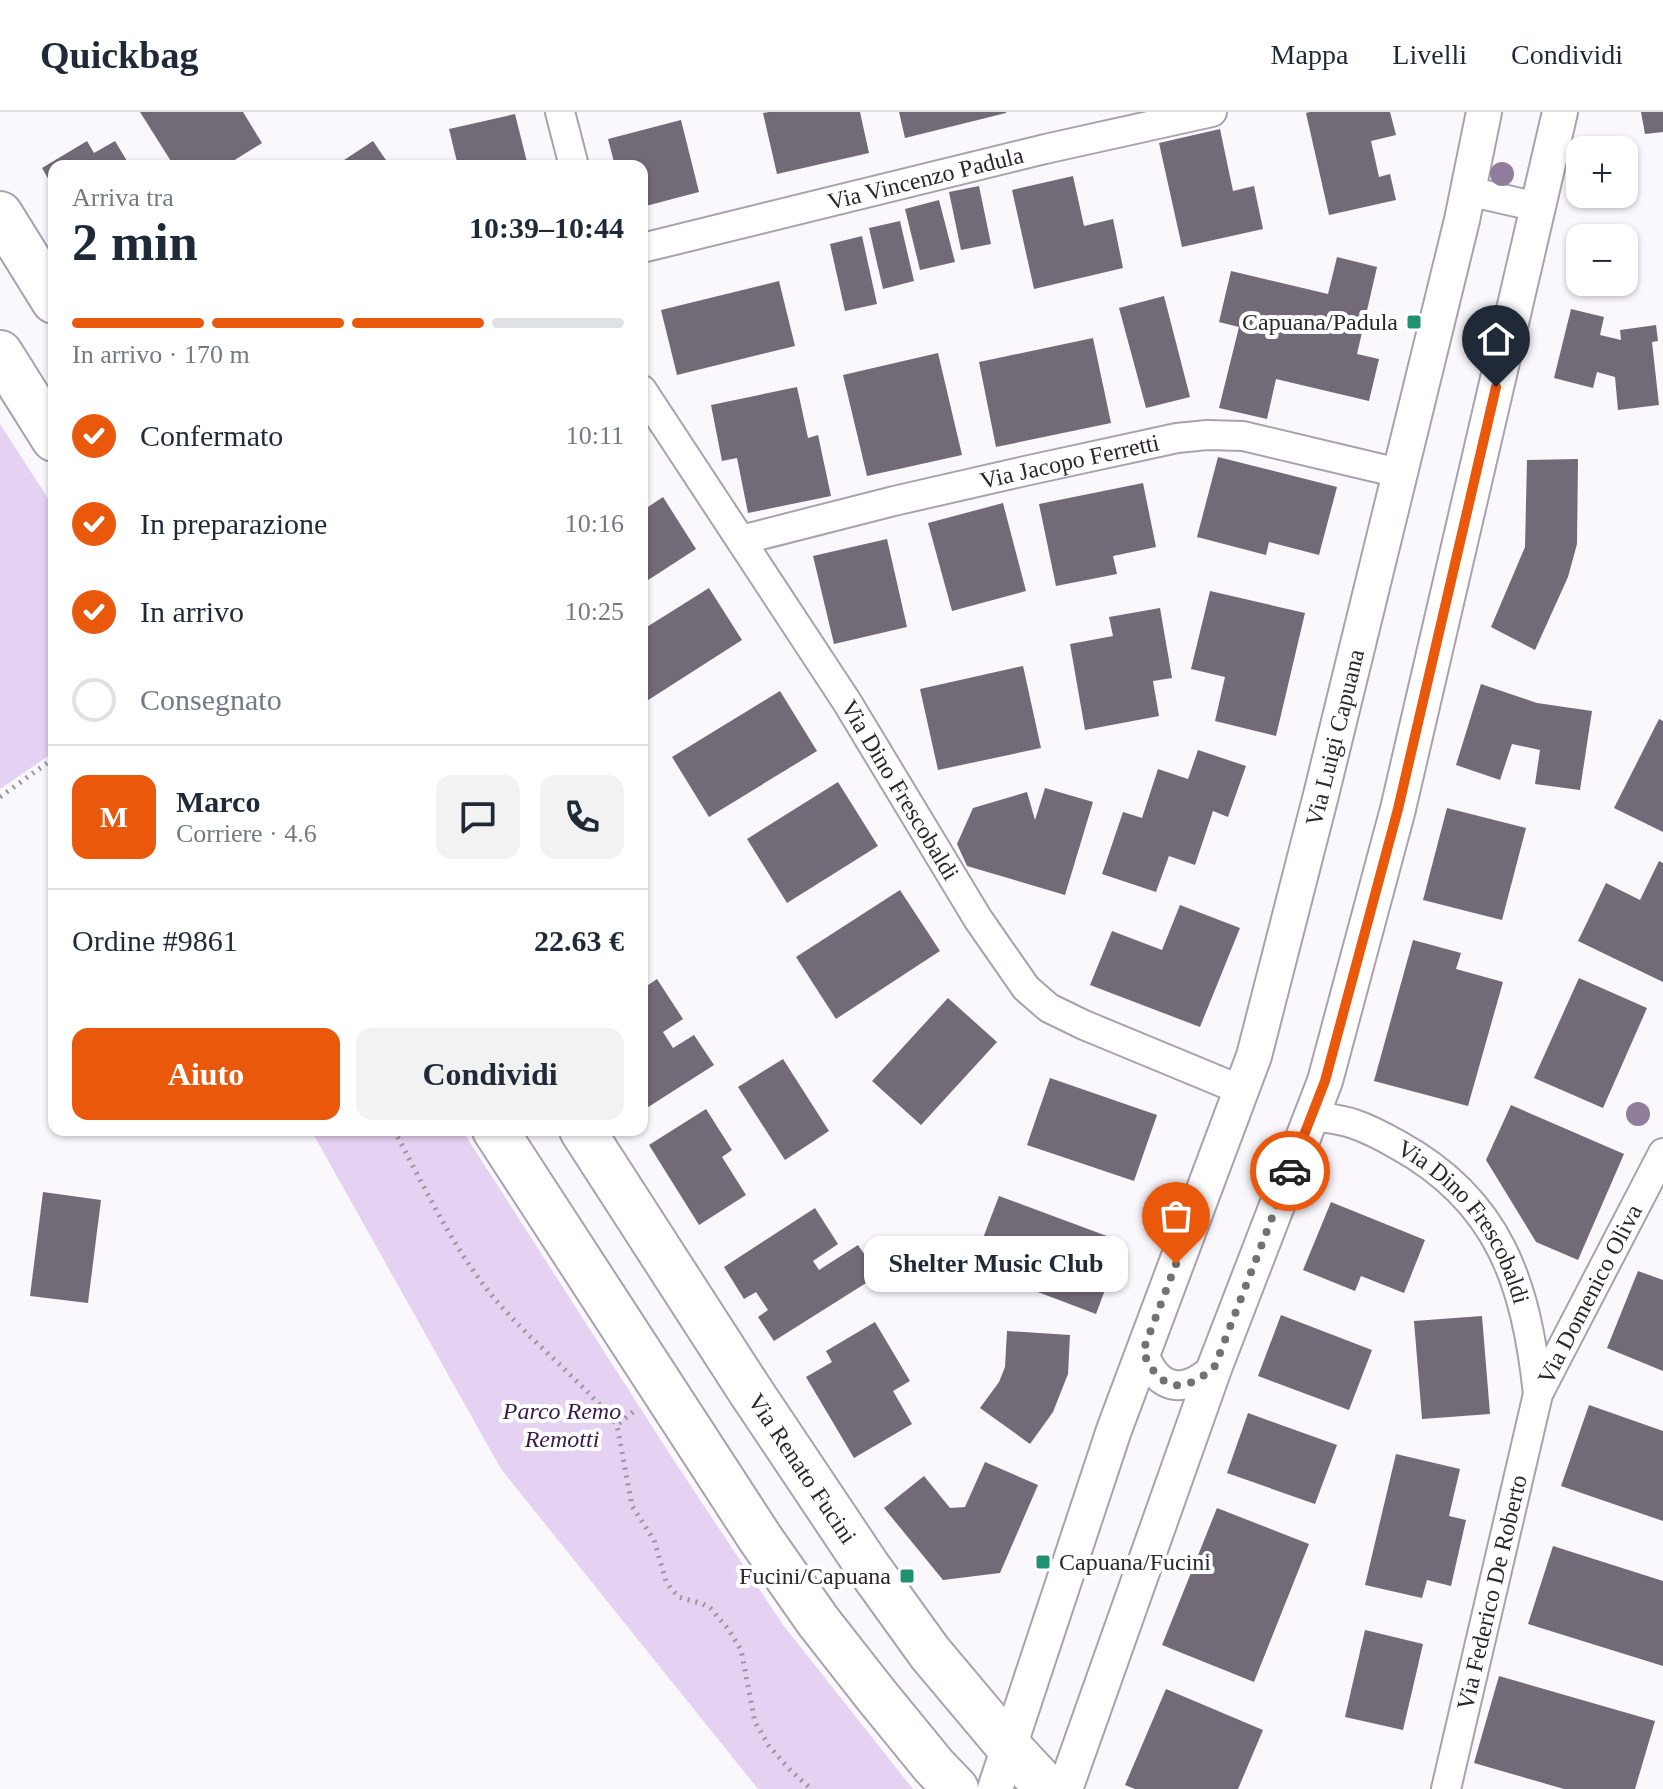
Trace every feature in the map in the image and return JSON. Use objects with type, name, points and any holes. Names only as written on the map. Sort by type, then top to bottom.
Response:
[{"type":"main road","points":[[0,214],[48,291]]},
{"type":"main road","points":[[0,353],[48,429]]},
{"type":"main road","points":[[499,1136],[760,1538],[818,1621],[934,1766],[956,1789]]},
{"type":"main road","name":"Via Renato Fucini","points":[[586,1136],[868,1567],[930,1653],[1048,1789]]},
{"type":"street","points":[[560,112],[572,160]]},
{"type":"street","name":"Via Vincenzo Padula","points":[[648,247],[1045,149],[1212,112]]},
{"type":"street","name":"Via Luigi Capuana","points":[[995,1789],[1114,1430],[1258,1041],[1468,191],[1484,112]]},
{"type":"street","points":[[1065,1789],[1215,1366],[1325,1081],[1398,809],[1560,112]]},
{"type":"street","points":[[1468,191],[1537,207]]},
{"type":"street","name":"Via Dino Frescobaldi","points":[[648,399],[847,702],[978,919],[1026,988],[1049,1008],[1084,1025],[1241,1090]]},
{"type":"street","name":"Via Jacopo Ferretti","points":[[741,540],[996,477],[1192,436],[1243,436],[1399,473]]},
{"type":"street","name":"Via Dino Frescobaldi","points":[[1312,1116],[1354,1124],[1391,1141],[1432,1166],[1470,1201],[1486,1222],[1514,1279],[1528,1323],[1538,1394]]},
{"type":"street","name":"Via Domenico Oliva","points":[[1538,1394],[1663,1153]]},
{"type":"street","points":[[1143,1351],[1152,1371],[1171,1384],[1199,1381],[1215,1366]]},
{"type":"street","name":"Via Federico De Roberto","points":[[1446,1789],[1538,1394]]},
{"type":"path","points":[[0,797],[48,762]]},
{"type":"path","points":[[397,1136],[478,1277],[617,1425],[632,1506],[654,1540],[666,1581],[679,1597],[711,1609],[729,1630],[741,1650],[755,1722],[779,1757],[811,1789]]},
{"type":"path","points":[[617,1425],[662,1388]]},
{"type":"green space","points":[[0,424],[48,499],[48,756],[0,789]]},
{"type":"green space","name":"Parco Remo Remotti","points":[[314,1136],[466,1136],[783,1625],[913,1789],[758,1789],[501,1469]]},
{"type":"building","points":[[140,112],[243,112],[262,143],[235,160],[170,160]]},
{"type":"building","points":[[860,112],[869,153],[777,174],[763,113]]},
{"type":"building","points":[[899,112],[1006,112],[1006,113],[905,138]]},
{"type":"building","points":[[1390,112],[1396,135],[1371,141],[1379,177],[1390,174],[1396,200],[1329,215],[1306,113]]},
{"type":"building","points":[[1641,112],[1663,112],[1663,132],[1645,134]]},
{"type":"building","points":[[515,114],[526,160],[457,160],[449,129]]},
{"type":"building","points":[[681,120],[699,192],[648,205],[648,160],[613,160],[608,139]]},
{"type":"building","points":[[1220,129],[1233,191],[1254,186],[1263,229],[1182,247],[1159,143]]},
{"type":"building","points":[[87,141],[94,153],[115,141],[126,160],[55,160]]},
{"type":"building","points":[[373,141],[386,160],[344,160]]},
{"type":"building","points":[[48,164],[48,178],[42,168]]},
{"type":"building","points":[[1073,176],[1084,226],[1113,219],[1123,268],[1034,289],[1012,190]]},
{"type":"building","points":[[979,186],[991,244],[961,250],[949,192]]},
{"type":"building","points":[[939,200],[955,262],[920,270],[905,209]]},
{"type":"building","points":[[900,221],[914,281],[883,289],[869,228]]},
{"type":"building","points":[[862,236],[877,304],[845,311],[830,244]]},
{"type":"building","points":[[1337,257],[1377,267],[1357,354],[1379,359],[1369,401],[1276,379],[1267,419],[1219,408],[1239,327],[1219,322],[1231,271],[1328,294]]},
{"type":"building","points":[[779,281],[795,346],[677,375],[661,310]]},
{"type":"building","points":[[1164,296],[1190,397],[1146,408],[1119,308]]},
{"type":"building","points":[[1571,309],[1604,317],[1600,335],[1621,340],[1620,330],[1656,325],[1658,341],[1652,342],[1659,405],[1618,410],[1615,377],[1597,372],[1593,388],[1554,378]]},
{"type":"building","points":[[1093,338],[1111,423],[996,447],[979,362]]},
{"type":"building","points":[[938,353],[962,455],[867,476],[843,375]]},
{"type":"building","points":[[797,387],[808,438],[818,435],[831,496],[748,513],[737,458],[722,461],[711,405]]},
{"type":"building","points":[[1218,457],[1337,487],[1319,555],[1269,542],[1266,555],[1197,537]]},
{"type":"building","points":[[1578,459],[1577,544],[1568,577],[1535,650],[1491,627],[1525,547],[1527,460]]},
{"type":"building","points":[[1143,483],[1156,547],[1113,556],[1117,574],[1056,586],[1039,504]]},
{"type":"building","points":[[663,497],[696,549],[648,580],[648,507]]},
{"type":"building","points":[[1003,503],[1026,591],[952,611],[928,523]]},
{"type":"building","points":[[887,539],[907,627],[834,644],[813,556]]},
{"type":"building","points":[[709,588],[742,640],[648,700],[648,626]]},
{"type":"building","points":[[1210,591],[1305,613],[1276,736],[1215,721],[1225,677],[1191,669]]},
{"type":"building","points":[[1160,608],[1172,678],[1153,681],[1159,716],[1085,730],[1070,644],[1113,636],[1109,617]]},
{"type":"building","points":[[1023,666],[1041,748],[938,770],[920,689]]},
{"type":"building","points":[[1481,684],[1537,703],[1592,711],[1580,790],[1535,784],[1540,750],[1512,744],[1500,780],[1456,765]]},
{"type":"building","points":[[780,691],[817,751],[709,817],[672,757]]},
{"type":"building","points":[[1659,719],[1663,721],[1663,832],[1614,808]]},
{"type":"building","points":[[1198,750],[1246,766],[1228,817],[1213,811],[1195,865],[1169,856],[1156,892],[1102,874],[1123,812],[1142,818],[1158,769],[1188,779]]},
{"type":"building","points":[[838,782],[878,846],[787,903],[747,839]]},
{"type":"building","points":[[1045,788],[1093,802],[1065,895],[967,866],[957,844],[973,808],[1027,792],[1035,820]]},
{"type":"building","points":[[1447,808],[1526,828],[1502,920],[1423,900]]},
{"type":"building","points":[[1659,861],[1663,863],[1663,982],[1578,941],[1606,883],[1640,900]]},
{"type":"building","points":[[900,890],[940,951],[836,1019],[796,957]]},
{"type":"building","points":[[1180,905],[1240,928],[1200,1027],[1090,985],[1112,931],[1162,950]]},
{"type":"building","points":[[1413,940],[1461,953],[1456,969],[1503,982],[1468,1106],[1374,1081]]},
{"type":"building","points":[[1579,978],[1647,1008],[1603,1108],[1534,1078]]},
{"type":"building","points":[[657,979],[683,1019],[663,1032],[673,1048],[694,1035],[714,1065],[648,1107],[648,985]]},
{"type":"building","points":[[948,998],[997,1042],[921,1125],[872,1081]]},
{"type":"building","points":[[783,1059],[829,1131],[785,1160],[738,1087]]},
{"type":"building","points":[[1050,1078],[1157,1115],[1134,1181],[1027,1145]]},
{"type":"building","points":[[1511,1105],[1624,1154],[1578,1260],[1536,1242],[1486,1160]]},
{"type":"building","points":[[706,1109],[732,1150],[722,1157],[746,1195],[699,1225],[649,1145]]},
{"type":"building","points":[[43,1192],[101,1200],[88,1303],[30,1296]]},
{"type":"building","points":[[999,1196],[1123,1242],[1096,1314],[972,1267]]},
{"type":"building","points":[[1331,1202],[1425,1240],[1404,1293],[1361,1276],[1355,1291],[1303,1270]]},
{"type":"building","points":[[815,1208],[838,1244],[813,1261],[819,1270],[858,1245],[867,1258],[871,1256],[882,1273],[774,1341],[758,1317],[768,1310],[756,1292],[744,1299],[724,1267]]},
{"type":"building","points":[[1638,1271],[1663,1280],[1663,1371],[1607,1348]]},
{"type":"building","points":[[1281,1315],[1372,1350],[1349,1410],[1258,1376]]},
{"type":"building","points":[[1482,1316],[1490,1414],[1422,1419],[1414,1321]]},
{"type":"building","points":[[875,1322],[910,1381],[893,1391],[912,1424],[854,1458],[806,1377],[832,1362],[826,1351]]},
{"type":"building","points":[[1007,1331],[1070,1335],[1068,1374],[1053,1412],[1030,1444],[980,1408],[999,1382],[1005,1367]]},
{"type":"building","points":[[1589,1405],[1663,1431],[1663,1521],[1561,1486]]},
{"type":"building","points":[[1248,1413],[1337,1445],[1315,1504],[1227,1473]]},
{"type":"building","points":[[1396,1454],[1460,1469],[1449,1516],[1466,1520],[1451,1586],[1427,1580],[1422,1598],[1365,1585]]},
{"type":"building","points":[[985,1462],[1038,1485],[1000,1573],[943,1580],[884,1508],[924,1476],[950,1508],[965,1507]]},
{"type":"building","points":[[1217,1508],[1309,1544],[1254,1682],[1162,1645]]},
{"type":"building","points":[[1553,1546],[1663,1581],[1663,1666],[1528,1624]]},
{"type":"building","points":[[1365,1630],[1423,1644],[1403,1730],[1345,1717]]},
{"type":"building","points":[[1499,1676],[1655,1721],[1635,1789],[1564,1789],[1474,1763]]},
{"type":"building","points":[[1166,1689],[1263,1730],[1238,1789],[1135,1789],[1125,1785]]},
{"type":"way so far","points":[[1176,1264],[1143,1351],[1158,1377],[1171,1384],[1184,1385],[1199,1381],[1215,1366],[1290,1171]]},
{"type":"place","name":"Capuana/Padula","points":[[1414,322]]},
{"type":"place","name":"Shelter Music Club","points":[[1176,1264]]},
{"type":"place","name":"Capuana/Fucini","points":[[1043,1562]]},
{"type":"place","name":"Fucini/Capuana","points":[[907,1576]]},
{"type":"route","points":[[1290,1171],[1325,1081],[1398,809],[1496,387]]}]
